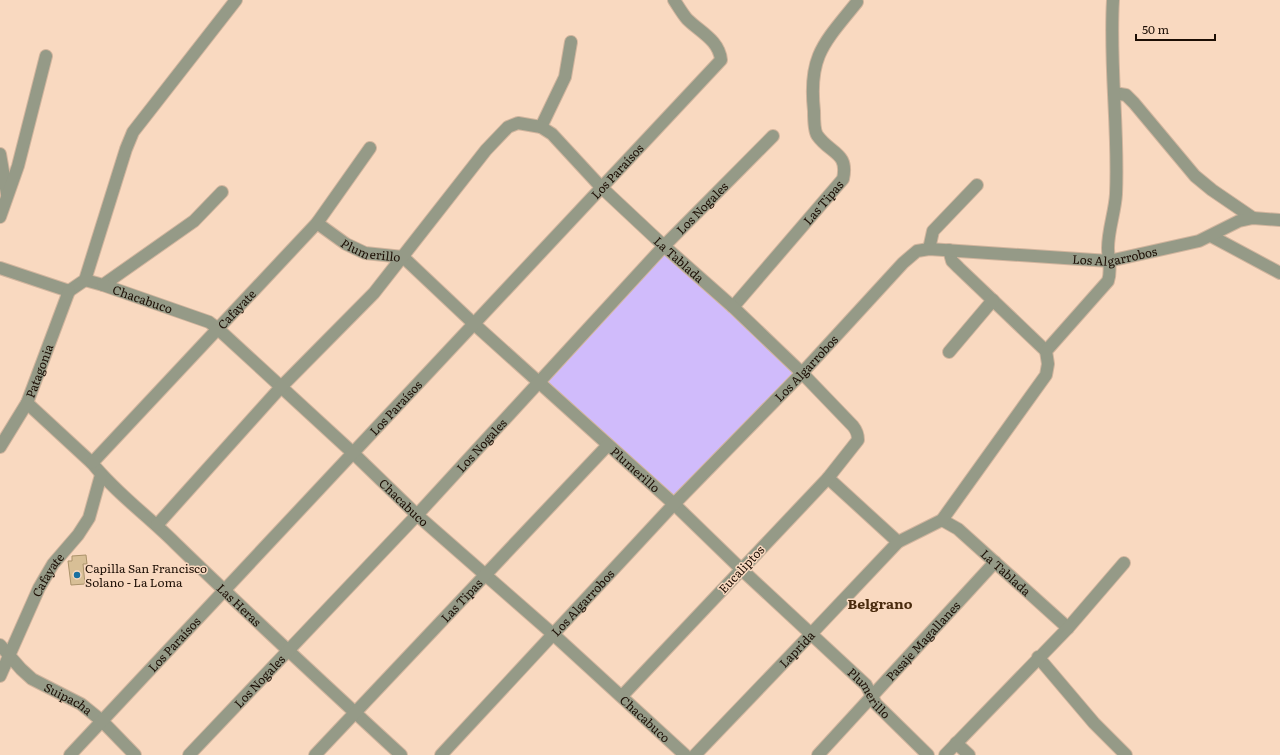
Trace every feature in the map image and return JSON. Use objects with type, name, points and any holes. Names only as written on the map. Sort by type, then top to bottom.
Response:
[{"type":"street","points":[[0,268],[69,291],[85,280],[126,149],[134,132],[236,0]]},
{"type":"street","name":"Los Paraísos","points":[[70,755],[720,60],[720,52],[715,44],[687,18],[674,0]]},
{"type":"street","points":[[1046,351],[1108,281],[1110,274],[1108,248],[1116,195],[1112,54],[1113,0]]},
{"type":"street","name":"Las Tipas","points":[[733,307],[828,199],[844,178],[846,168],[843,158],[822,142],[816,133],[812,89],[814,68],[818,55],[825,42],[857,2]]},
{"type":"street","points":[[541,127],[566,77],[570,42]]},
{"type":"street","points":[[0,217],[18,166],[46,56]]},
{"type":"street","points":[[1114,93],[1126,95],[1134,103],[1195,176],[1212,190],[1253,218]]},
{"type":"street","name":"La Tablada","points":[[157,525],[281,387],[374,293],[486,150],[508,127],[518,123],[541,127],[552,134],[601,187],[664,246],[733,307],[802,373],[857,431],[858,440]]},
{"type":"street","name":"Los Nogales","points":[[189,755],[286,651],[417,515],[664,246],[773,136]]},
{"type":"street","name":"Cafayate","points":[[92,463],[317,223],[370,148]]},
{"type":"street","points":[[0,154],[8,195]]},
{"type":"street","points":[[929,249],[933,231],[977,185]]},
{"type":"street","points":[[103,285],[194,221],[222,192]]},
{"type":"street","name":"Los Algarrobos","points":[[441,755],[674,504],[802,373],[903,263],[917,251],[929,249],[1109,261],[1199,241],[1212,236],[1239,221],[1253,218],[1280,220]]},
{"type":"street","name":"Plumerillo","points":[[317,223],[346,244],[365,253],[403,257],[538,383],[674,504],[741,569],[866,685],[876,704],[928,755]]},
{"type":"street","points":[[1212,236],[1280,273]]},
{"type":"street","points":[[828,478],[898,542],[942,520],[1046,375],[1048,364],[1046,351],[952,261],[948,250]]},
{"type":"street","name":"Chacabuco","points":[[85,280],[209,322],[217,328],[353,453],[417,515],[554,635],[685,755]]},
{"type":"street","name":"Patagonia","points":[[0,447],[27,403],[69,291]]},
{"type":"street","points":[[948,352],[993,300]]},
{"type":"street","name":"Las Heras","points":[[27,403],[157,525],[286,651],[401,755]]},
{"type":"street","name":"Eucaliptos","points":[[622,696],[828,478],[858,440]]},
{"type":"street","name":"Las Tipas","points":[[315,755],[484,574],[608,445]]},
{"type":"street","name":"Cafayate","points":[[0,676],[10,657],[39,588],[53,564],[78,535],[89,518],[101,474]]},
{"type":"street","name":"La Tablada","points":[[942,520],[958,529],[1068,628]]},
{"type":"street","name":"Laprida","points":[[695,755],[898,542]]},
{"type":"street","name":"Pasaje Magallanes","points":[[818,755],[995,562]]},
{"type":"street","points":[[945,755],[1038,657],[1068,628],[1124,563]]},
{"type":"street","name":"Suipacha","points":[[0,645],[32,679],[81,704],[102,721],[135,755]]},
{"type":"street","points":[[1038,657],[1094,723],[1126,755]]},
{"type":"street","points":[[956,743],[969,755]]},
{"type":"shaded area","points":[[664,246],[802,373],[674,504],[538,383]]},
{"type":"building","name":"Capilla San Francisco Solano - La Loma","points":[[86,555],[87,564],[83,564],[85,584],[71,585],[68,561],[72,561],[72,556]]},
{"type":"place","name":"Capilla San Francisco Solano - La Loma","points":[[77,575]]},
{"type":"district","name":"Belgrano","points":[[880,603]]}]
